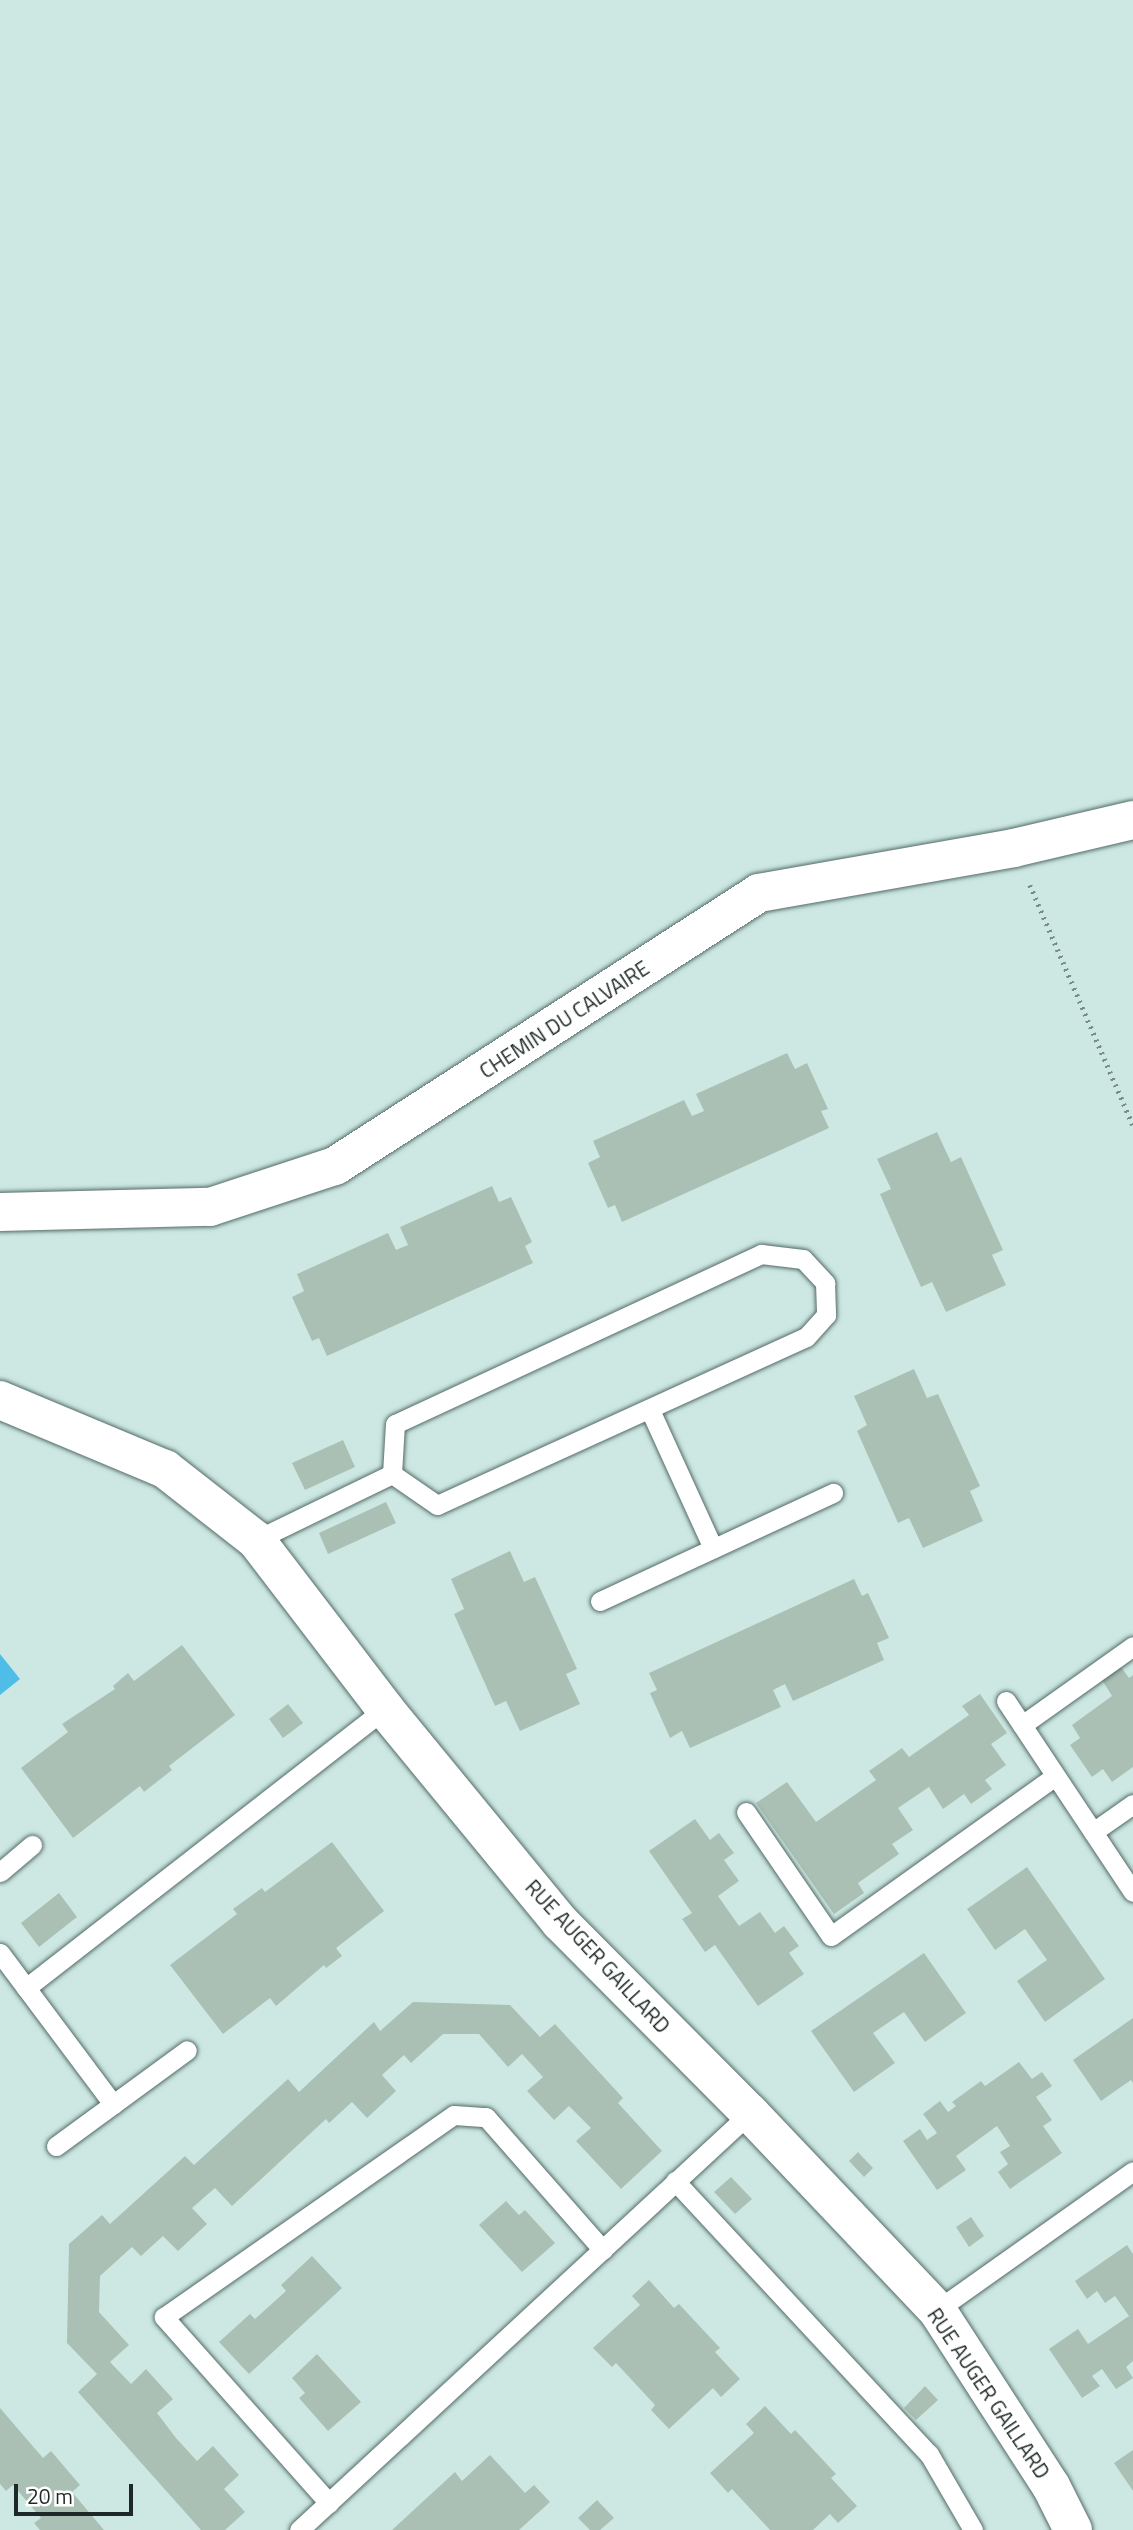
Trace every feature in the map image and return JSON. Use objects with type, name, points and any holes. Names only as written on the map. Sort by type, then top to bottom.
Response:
[{"type":"street","name":"CHEMIN DU CALVAIRE","points":[[0,1212],[210,1206],[335,1166],[759,893],[1014,848],[1133,820]]},
{"type":"street","name":"RUE AUGER GAILLARD","points":[[0,1400],[165,1469],[256,1540],[385,1709],[560,1922],[750,2112],[937,2310],[1051,2486],[1073,2530]]},
{"type":"lane","points":[[761,1254],[803,1259],[825,1283],[826,1315],[806,1338],[437,1505],[393,1474],[395,1424],[761,1254]]},
{"type":"lane","points":[[650,1410],[713,1548]]},
{"type":"lane","points":[[256,1540],[393,1474]]},
{"type":"lane","points":[[600,1601],[833,1493]]},
{"type":"lane","points":[[1022,1726],[1133,1646]]},
{"type":"lane","points":[[1006,1701],[1133,1892]]},
{"type":"lane","points":[[26,1988],[385,1709]]},
{"type":"lane","points":[[746,1812],[831,1936],[1055,1776]]},
{"type":"lane","points":[[1093,1832],[1133,1804]]},
{"type":"lane","points":[[0,1872],[33,1845]]},
{"type":"lane","points":[[0,1953],[113,2104]]},
{"type":"lane","points":[[56,2146],[187,2050]]},
{"type":"lane","points":[[299,2530],[750,2112]]},
{"type":"lane","points":[[329,2503],[164,2317],[454,2115],[486,2117],[603,2250]]},
{"type":"lane","points":[[937,2310],[1133,2171]]},
{"type":"lane","points":[[675,2181],[929,2454],[972,2530]]},
{"type":"path","points":[[1014,848],[1133,1125]]},
{"type":"water","points":[[0,1654],[20,1679],[0,1695]]},
{"type":"building","points":[[787,1053],[795,1069],[807,1063],[828,1109],[821,1111],[829,1128],[622,1222],[615,1205],[608,1208],[588,1163],[600,1157],[593,1141],[684,1100],[692,1116],[704,1111],[696,1094]]},
{"type":"building","points":[[937,1132],[951,1162],[961,1157],[1003,1250],[992,1255],[1006,1285],[946,1312],[932,1282],[921,1287],[880,1194],[891,1189],[877,1159]]},
{"type":"building","points":[[492,1186],[499,1202],[511,1197],[532,1242],[525,1246],[533,1263],[327,1356],[319,1338],[312,1341],[292,1297],[304,1291],[297,1274],[388,1233],[396,1250],[408,1245],[400,1227]]},
{"type":"building","points":[[914,1369],[927,1398],[938,1394],[980,1486],[970,1491],[983,1521],[923,1548],[909,1518],[898,1523],[857,1431],[867,1425],[854,1396]]},
{"type":"building","points":[[343,1440],[355,1467],[305,1490],[292,1463]]},
{"type":"building","points":[[386,1502],[396,1523],[328,1554],[319,1533]]},
{"type":"building","points":[[510,1551],[524,1582],[535,1577],[577,1669],[566,1674],[580,1704],[520,1731],[506,1701],[495,1706],[454,1614],[464,1609],[451,1579]]},
{"type":"building","points":[[854,1579],[862,1596],[868,1593],[889,1638],[877,1643],[884,1660],[793,1701],[785,1684],[773,1690],[781,1707],[690,1748],[682,1731],[670,1738],[650,1693],[657,1690],[649,1673]]},
{"type":"building","points":[[182,1645],[235,1715],[169,1766],[172,1770],[144,1792],[140,1786],[73,1838],[21,1768],[68,1732],[62,1724],[115,1689],[113,1686],[128,1673],[134,1681]]},
{"type":"building","points":[[1121,1667],[1129,1678],[1133,1675],[1133,1767],[1112,1782],[1103,1769],[1092,1777],[1070,1745],[1080,1738],[1072,1725],[1112,1696],[1102,1680]]},
{"type":"building","points":[[980,1694],[1007,1733],[991,1744],[1006,1765],[985,1780],[992,1789],[971,1804],[964,1794],[943,1809],[929,1787],[898,1808],[913,1830],[892,1844],[899,1854],[858,1883],[864,1893],[834,1914],[756,1803],[787,1782],[816,1822],[876,1780],[869,1771],[902,1748],[909,1757],[969,1715],[962,1706]]},
{"type":"building","points":[[288,1704],[303,1723],[283,1738],[269,1719]]},
{"type":"building","points":[[695,1819],[710,1840],[719,1833],[734,1853],[724,1860],[739,1881],[718,1896],[739,1926],[760,1912],[775,1933],[784,1926],[799,1946],[789,1953],[804,1974],[758,2006],[715,1945],[705,1952],[682,1919],[692,1913],[649,1851]]},
{"type":"building","points":[[332,1842],[384,1911],[336,1948],[342,1956],[326,1968],[324,1965],[276,2006],[270,1998],[223,2034],[170,1965],[237,1914],[233,1909],[262,1888],[265,1892]]},
{"type":"building","points":[[1027,1867],[1105,1979],[1045,2022],[1017,1981],[1047,1960],[1025,1929],[995,1950],[967,1909]]},
{"type":"building","points":[[59,1893],[77,1917],[39,1947],[21,1923]]},
{"type":"building","points":[[924,1953],[966,2013],[925,2042],[904,2012],[873,2033],[895,2063],[854,2092],[811,2031]]},
{"type":"building","points":[[413,2002],[510,2005],[540,2037],[555,2024],[623,2098],[618,2103],[662,2151],[621,2189],[576,2141],[591,2128],[569,2106],[554,2120],[527,2091],[543,2077],[522,2054],[508,2067],[479,2034],[443,2034],[411,2063],[404,2055],[382,2075],[396,2091],[367,2118],[352,2102],[329,2123],[326,2119],[232,2206],[215,2188],[192,2208],[207,2224],[178,2251],[163,2236],[141,2256],[132,2247],[100,2276],[99,2312],[129,2345],[110,2362],[131,2384],[146,2369],[173,2399],[157,2413],[176,2438],[197,2461],[213,2446],[239,2475],[224,2489],[245,2512],[225,2530],[201,2530],[78,2392],[97,2374],[67,2343],[69,2244],[102,2215],[110,2224],[185,2156],[194,2165],[288,2079],[299,2092],[374,2022],[380,2031]]},
{"type":"building","points":[[1133,2018],[1133,2083],[1131,2080],[1101,2101],[1073,2060]]},
{"type":"building","points":[[1019,2062],[1032,2079],[1042,2072],[1052,2086],[1036,2097],[1052,2120],[1043,2126],[1062,2153],[1010,2189],[998,2172],[1008,2164],[1000,2152],[1010,2146],[997,2126],[956,2156],[966,2170],[937,2190],[903,2141],[920,2129],[927,2140],[937,2133],[923,2114],[940,2101],[948,2112],[956,2106],[952,2102],[981,2081],[985,2086]]},
{"type":"building","points":[[858,2152],[873,2168],[864,2177],[849,2161]]},
{"type":"building","points":[[731,2177],[752,2199],[735,2214],[714,2192]]},
{"type":"building","points":[[506,2201],[519,2215],[525,2210],[555,2243],[522,2272],[479,2225]]},
{"type":"building","points":[[971,2217],[984,2236],[969,2247],[956,2227]]},
{"type":"building","points":[[1127,2245],[1133,2254],[1133,2361],[1126,2367],[1133,2378],[1116,2389],[1102,2369],[1092,2376],[1100,2386],[1082,2398],[1049,2349],[1078,2329],[1088,2344],[1129,2316],[1115,2296],[1105,2303],[1097,2291],[1087,2299],[1075,2281]]},
{"type":"building","points":[[312,2256],[342,2288],[249,2374],[219,2342],[250,2314],[255,2319],[286,2291],[281,2285]]},
{"type":"building","points":[[649,2280],[674,2308],[679,2304],[720,2348],[715,2352],[740,2379],[721,2397],[713,2388],[669,2429],[651,2410],[655,2405],[616,2363],[612,2367],[593,2348],[640,2305],[632,2296]]},
{"type":"building","points":[[317,2354],[361,2402],[328,2431],[299,2398],[305,2393],[292,2378]]},
{"type":"building","points":[[925,2386],[938,2400],[916,2420],[904,2408]]},
{"type":"building","points":[[765,2406],[791,2434],[795,2430],[836,2474],[831,2478],[857,2506],[838,2523],[830,2514],[813,2530],[770,2530],[732,2489],[728,2493],[710,2473],[754,2433],[746,2424]]},
{"type":"building","points":[[0,2408],[43,2458],[51,2451],[80,2485],[72,2492],[104,2530],[40,2530],[34,2523],[41,2518],[13,2485],[6,2491],[0,2484]]},
{"type":"building","points":[[1133,2450],[1133,2491],[1114,2463]]},
{"type":"building","points":[[490,2455],[525,2493],[534,2485],[550,2502],[519,2530],[392,2530],[455,2472],[462,2481]]},
{"type":"building","points":[[597,2500],[614,2518],[600,2530],[590,2530],[578,2518]]}]
